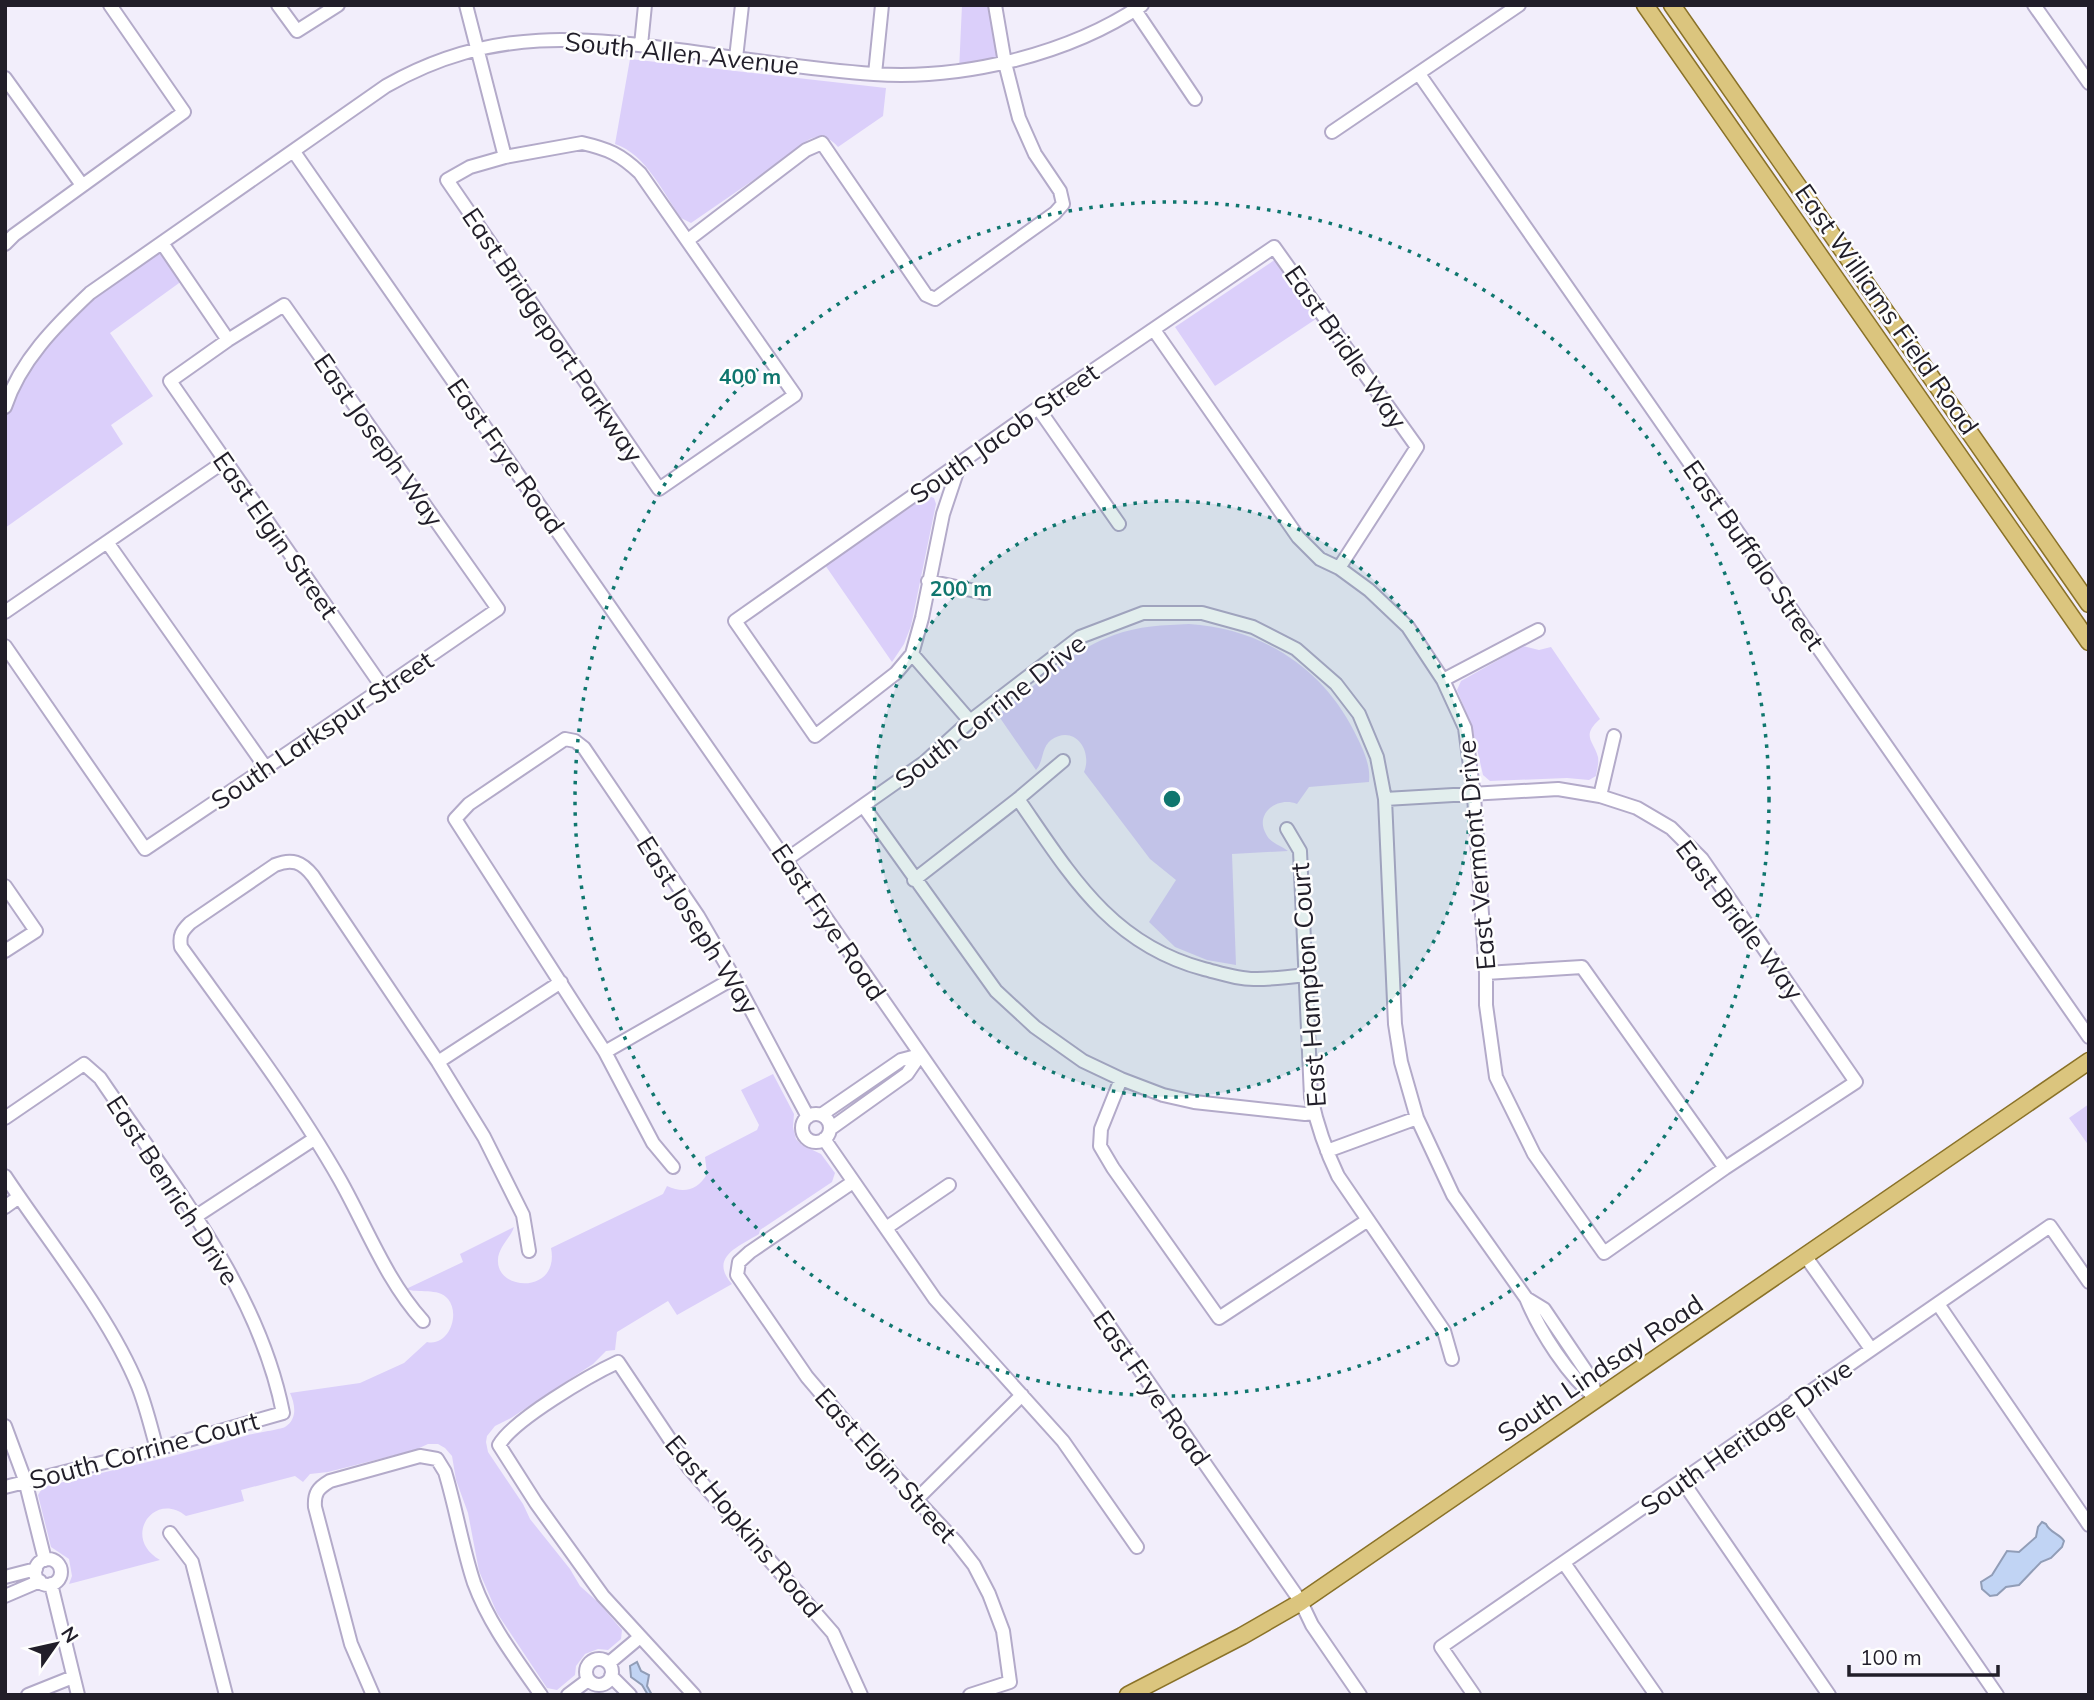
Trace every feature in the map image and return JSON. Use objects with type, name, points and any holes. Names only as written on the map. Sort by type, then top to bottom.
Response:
[{"type":"main road","name":"East Williams Field Road","points":[[1645,5],[2089,642]]},
{"type":"main road","name":"East Williams Field Road","points":[[1672,5],[2089,604]]},
{"type":"main road","name":"South Lindsay Road","points":[[1133,1694],[1301,1602],[2089,1061]]},
{"type":"street","points":[[5,244],[184,112],[110,5]]},
{"type":"street","points":[[278,5],[297,32],[338,5]]},
{"type":"street","points":[[466,5],[505,157],[582,142],[604,148],[623,157],[640,173],[688,240],[806,150],[821,143],[926,295],[935,299],[1055,213],[1063,204],[1060,191],[1035,154],[1019,118],[1005,63],[995,5]]},
{"type":"street","points":[[640,45],[645,5]]},
{"type":"street","points":[[736,58],[742,5]]},
{"type":"street","points":[[875,74],[882,5]]},
{"type":"street","points":[[1332,132],[1519,5]]},
{"type":"street","points":[[2035,5],[2089,83]]},
{"type":"street","points":[[1138,8],[1195,99]]},
{"type":"street","name":"South Allen Avenue","points":[[5,407],[32,355],[57,324],[90,293],[405,76],[430,63],[476,49],[541,40],[582,39],[875,74],[947,73],[1005,63],[1076,40],[1138,8]]},
{"type":"street","name":"East Buffalo Street","points":[[1419,74],[2089,1037]]},
{"type":"street","points":[[6,80],[82,185]]},
{"type":"street","name":"East Frye Road","points":[[294,152],[1301,1602],[1312,1625],[1360,1695]]},
{"type":"street","name":"East Bridgeport Parkway","points":[[505,157],[470,167],[447,180],[659,489],[795,395],[688,240]]},
{"type":"street","points":[[162,243],[228,340]]},
{"type":"street","name":"South Jacob Street","points":[[912,654],[896,673],[816,736],[735,621],[1038,408],[1274,247]]},
{"type":"street","name":"East Bridle Way","points":[[1274,247],[1417,447],[1339,568]]},
{"type":"street","name":"East Joseph Way","points":[[228,340],[284,305],[498,610]]},
{"type":"street","name":"East Vermont Drive","points":[[1154,330],[1298,537],[1320,559],[1339,568],[1369,590],[1408,627],[1443,680],[1465,728],[1474,796],[1486,1005],[1496,1077],[1534,1154],[1604,1253],[1726,1168]]},
{"type":"street","name":"East Elgin Street","points":[[228,340],[170,381],[383,688]]},
{"type":"street","points":[[1038,408],[1119,524]]},
{"type":"street","points":[[5,612],[225,461]]},
{"type":"street","points":[[960,463],[943,514],[912,654],[970,721]]},
{"type":"street","points":[[107,542],[266,768]]},
{"type":"street","points":[[928,581],[985,593]]},
{"type":"street","name":"South Larkspur Street","points":[[5,646],[145,849],[498,610]]},
{"type":"street","name":"South Corrine Drive","points":[[787,859],[925,762],[970,721],[1080,637],[1143,613],[1202,614],[1253,627],[1296,649],[1336,684],[1352,704],[1367,728],[1377,755],[1385,799],[1395,1024],[1401,1062],[1417,1118],[1453,1195],[1526,1298],[1544,1309],[1590,1377],[1597,1399]]},
{"type":"street","points":[[1443,680],[1538,630]]},
{"type":"street","points":[[1600,796],[1614,736]]},
{"type":"street","name":"East Joseph Way","points":[[561,982],[456,819],[469,804],[565,739],[575,741],[584,748],[698,916],[814,1116],[828,1121],[827,1134],[853,1182],[935,1299],[1063,1441],[1137,1547]]},
{"type":"street","points":[[914,880],[1063,761]]},
{"type":"street","name":"East Bridle Way","points":[[1385,799],[1474,796],[1558,789],[1600,796],[1637,808],[1671,828],[1702,859],[1856,1082],[1726,1168]]},
{"type":"street","points":[[1018,799],[1076,883],[1106,915],[1141,942],[1181,963],[1255,980],[1305,975]]},
{"type":"street","points":[[863,807],[996,991],[1035,1027],[1083,1061],[1121,1079],[1163,1094],[1194,1101],[1314,1113]]},
{"type":"street","name":"East Hampton Court","points":[[1287,829],[1300,851],[1311,1097],[1314,1113],[1338,1176],[1444,1331],[1452,1359]]},
{"type":"street","points":[[423,1321],[395,1287],[339,1179],[314,1139],[181,947],[180,937],[190,923],[275,865],[285,860],[304,865],[438,1062],[484,1137],[523,1214],[529,1251]]},
{"type":"street","points":[[5,886],[36,931],[5,951]]},
{"type":"street","points":[[1486,973],[1582,967],[1726,1168]]},
{"type":"street","points":[[605,1052],[734,978]]},
{"type":"street","points":[[438,1062],[561,982],[605,1052],[653,1143],[673,1167]]},
{"type":"street","points":[[814,1116],[901,1060],[920,1055]]},
{"type":"street","points":[[827,1134],[907,1074],[920,1055]]},
{"type":"street","name":"East Benrich Drive","points":[[5,1118],[84,1064],[100,1078],[195,1217],[250,1312],[275,1380],[283,1413]]},
{"type":"street","points":[[1121,1079],[1101,1129],[1100,1146],[1219,1318],[1368,1220]]},
{"type":"street","name":"East Joseph Way","points":[[814,1116],[803,1123],[804,1135],[813,1142],[827,1134]]},
{"type":"street","points":[[1327,1151],[1417,1118]]},
{"type":"street","points":[[195,1217],[314,1139]]},
{"type":"street","points":[[5,1176],[97,1310],[120,1350],[138,1387],[157,1449]]},
{"type":"street","name":"East Elgin Street","points":[[853,1182],[750,1252],[738,1262],[737,1275],[807,1377],[974,1565],[1003,1631],[1010,1682],[970,1695]]},
{"type":"street","points":[[886,1228],[949,1185]]},
{"type":"street","points":[[5,1207],[19,1197]]},
{"type":"street","name":"South Heritage Drive","points":[[1474,1695],[1441,1647],[2050,1226],[2089,1282]]},
{"type":"street","points":[[1806,1257],[1871,1349]]},
{"type":"street","points":[[1938,1304],[2089,1525]]},
{"type":"street","name":"East Hopkins Road","points":[[640,1637],[603,1596],[536,1503],[499,1445],[513,1427],[596,1372],[618,1362],[689,1468],[833,1633],[861,1695]]},
{"type":"street","points":[[916,1500],[1022,1395]]},
{"type":"street","points":[[1795,1401],[1997,1695]]},
{"type":"street","name":"South Corrine Court","points":[[5,1487],[24,1480],[157,1449],[283,1413]]},
{"type":"street","points":[[5,1426],[24,1480],[43,1574],[78,1695]]},
{"type":"street","points":[[373,1695],[351,1644],[314,1496],[320,1487],[330,1480],[420,1456],[437,1459],[449,1485],[474,1582],[483,1605],[541,1695]]},
{"type":"street","points":[[1682,1482],[1829,1695]]},
{"type":"street","points":[[170,1533],[192,1562],[226,1695]]},
{"type":"street","points":[[1564,1563],[1656,1695]]},
{"type":"street","points":[[5,1577],[43,1574]]},
{"type":"street","points":[[5,1596],[43,1574]]},
{"type":"street","points":[[609,1663],[640,1637],[694,1695]]},
{"type":"street","points":[[598,1658],[609,1663],[611,1676],[604,1690],[588,1680],[586,1668],[590,1661],[598,1658]]},
{"type":"street","points":[[611,1676],[630,1695]]},
{"type":"street","points":[[29,1695],[73,1677]]},
{"type":"street","points":[[568,1695],[588,1680]]},
{"type":"shaded area","points":[[962,5],[995,5],[1005,63],[959,71]]},
{"type":"shaded area","points":[[630,59],[886,88],[883,116],[838,147],[828,139],[812,138],[691,223],[681,218],[645,165],[626,149],[615,144]]},
{"type":"shaded area","points":[[162,243],[186,278],[110,333],[153,396],[111,425],[123,444],[5,528],[5,407],[57,324]]},
{"type":"shaded area","points":[[1276,259],[1316,319],[1215,386],[1175,327]]},
{"type":"shaded area","points":[[929,496],[934,498],[936,504],[911,626],[904,644],[892,662],[825,565]]},
{"type":"shaded area","points":[[1189,624],[1240,633],[1286,655],[1306,670],[1341,708],[1360,743],[1369,769],[1369,782],[1309,787],[1297,804],[1282,802],[1270,808],[1263,819],[1266,834],[1288,851],[1232,854],[1236,965],[1207,960],[1175,947],[1149,922],[1176,880],[1150,859],[1084,772],[1086,755],[1079,742],[1067,735],[1051,740],[1036,770],[998,715],[1053,670],[1098,642],[1132,630]]},
{"type":"shaded area","points":[[1523,646],[1539,650],[1551,647],[1600,719],[1590,734],[1598,762],[1596,776],[1589,780],[1567,778],[1490,781],[1483,775],[1472,727],[1457,690],[1461,681]]},
{"type":"shaded area","points":[[773,1074],[794,1114],[796,1139],[821,1154],[835,1173],[832,1182],[729,1253],[723,1266],[725,1275],[732,1284],[677,1315],[668,1301],[617,1332],[615,1350],[606,1351],[593,1364],[495,1426],[487,1436],[488,1452],[530,1519],[570,1569],[580,1586],[622,1630],[621,1639],[608,1650],[598,1649],[585,1654],[576,1666],[575,1675],[557,1690],[547,1688],[497,1613],[479,1571],[468,1513],[456,1480],[452,1456],[438,1444],[428,1444],[415,1450],[310,1474],[303,1482],[295,1476],[241,1490],[244,1501],[186,1516],[174,1510],[163,1509],[146,1520],[143,1530],[143,1540],[149,1551],[160,1560],[69,1584],[72,1576],[69,1559],[51,1547],[38,1495],[43,1487],[283,1428],[294,1416],[290,1393],[360,1383],[404,1363],[427,1342],[441,1340],[453,1321],[452,1306],[444,1295],[406,1289],[463,1262],[460,1254],[514,1227],[498,1257],[501,1272],[518,1283],[538,1280],[547,1273],[551,1263],[551,1248],[663,1194],[667,1186],[685,1190],[699,1184],[707,1174],[705,1157],[757,1130],[759,1125],[741,1090]]},
{"type":"shaded area","points":[[2089,1104],[2089,1146],[2069,1118]]},
{"type":"water","points":[[2042,1522],[2062,1538],[2062,1547],[2051,1558],[2041,1562],[2019,1585],[2006,1587],[1997,1595],[1990,1596],[1982,1589],[1981,1582],[1992,1575],[2007,1551],[2019,1552],[2036,1537]]},
{"type":"water","points":[[637,1662],[641,1671],[649,1675],[647,1686],[652,1695],[648,1695],[642,1685],[631,1677],[630,1666]]}]
